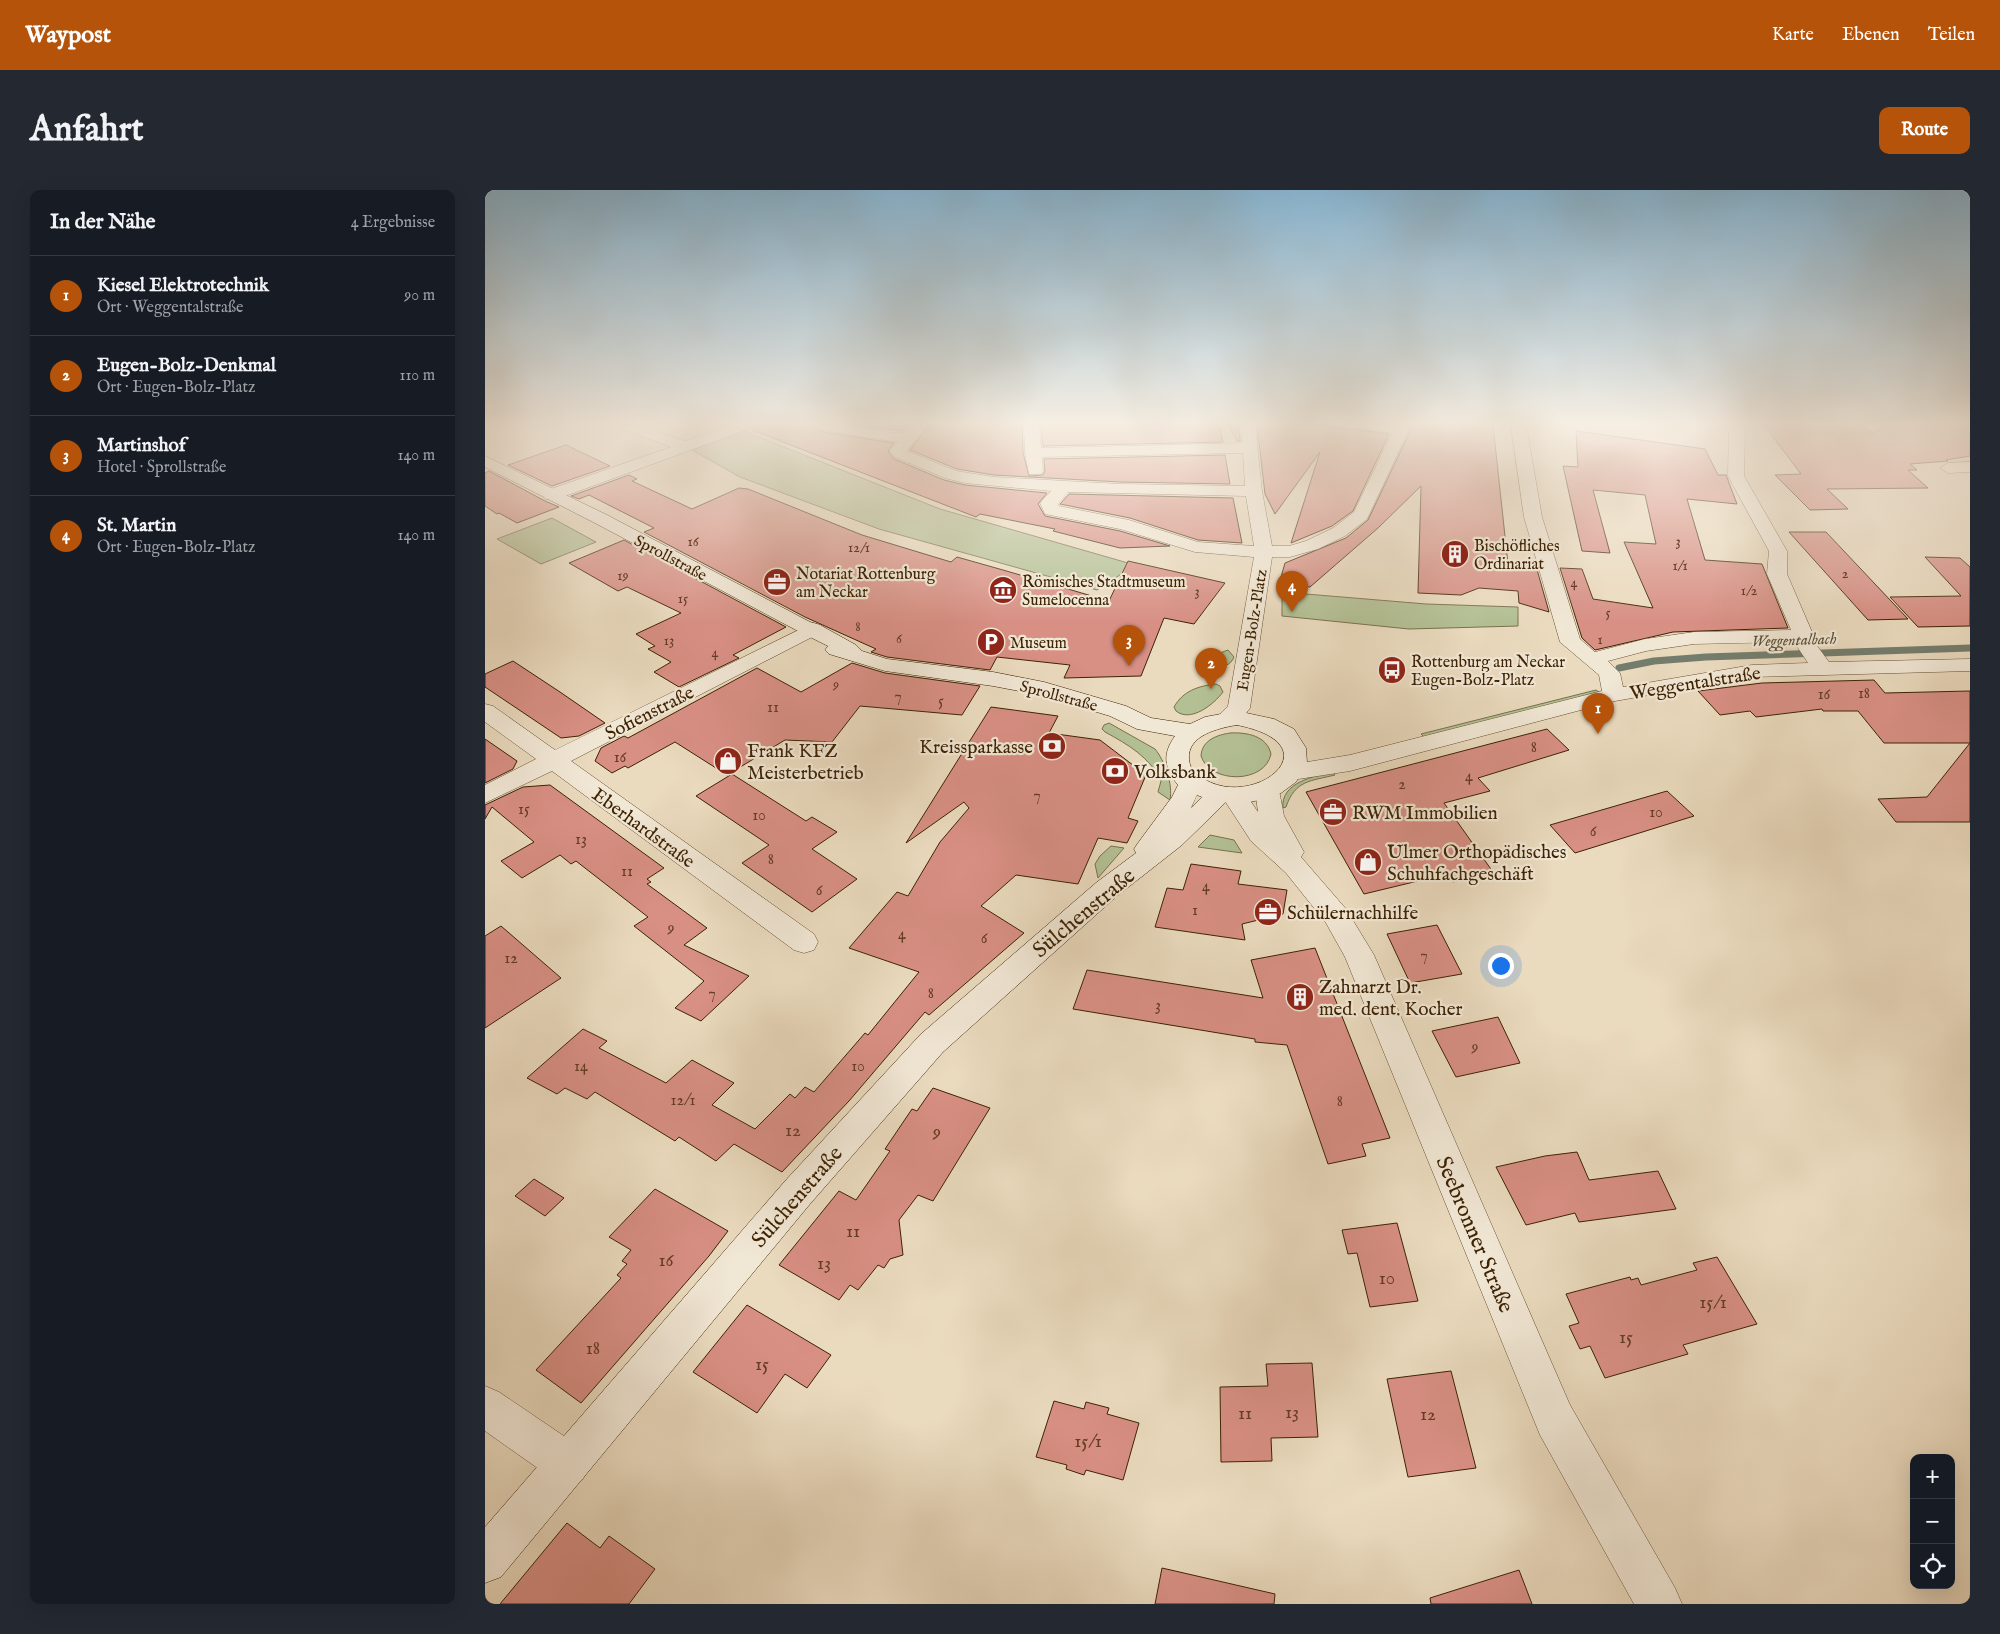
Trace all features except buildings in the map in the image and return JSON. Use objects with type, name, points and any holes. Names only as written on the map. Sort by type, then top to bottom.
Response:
[{"type":"street","name":"Sprollstraße","points":[[543,491],[807,629],[841,653],[853,654],[885,665],[993,679],[1044,689],[1118,711],[1145,724],[1190,731]]},
{"type":"street","points":[[551,495],[562,491]]},
{"type":"street","points":[[1060,491],[1049,503],[1051,510],[1123,524],[1179,540],[1195,547],[1264,552],[1290,551],[1307,547],[1323,540],[1351,524],[1361,515],[1373,491]]},
{"type":"street","points":[[1254,491],[1264,552]]},
{"type":"street","points":[[1529,491],[1533,517],[1570,642],[1609,673],[1614,695]]},
{"type":"street","points":[[1744,491],[1778,551],[1777,574],[1793,607],[1810,652]]},
{"type":"street","name":"Eugen-Bolz-Platz","points":[[1264,552],[1257,583],[1237,715],[1274,726],[1286,734],[1295,745]]},
{"type":"street","name":"Sofienstraße","points":[[485,795],[807,629]]},
{"type":"street","name":"Weggentalstraße","points":[[1593,659],[1645,645],[1694,638],[1810,652],[1970,665]]},
{"type":"street","name":"Weggentalstraße","points":[[1292,772],[1368,758],[1614,695],[1752,671],[1810,652]]},
{"type":"street","name":"Eberhardstraße","points":[[485,711],[804,942]]},
{"type":"street","points":[[1237,715],[1207,723],[1190,731],[1181,741],[1176,752],[1176,762],[1181,772],[1191,782],[1204,789],[1227,794],[1267,790],[1277,786],[1292,772],[1297,759],[1295,745]]},
{"type":"street","name":"Sprollstraße","points":[[1145,724],[1154,735],[1176,752]]},
{"type":"street","name":"Weggentalstraße","points":[[1295,745],[1320,753],[1368,758]]},
{"type":"street","name":"Sülchenstraße","points":[[1140,863],[1151,842],[1183,800],[1191,782]]},
{"type":"street","name":"Seebronner Straße","points":[[1267,790],[1271,816],[1290,851],[1295,866]]},
{"type":"street","name":"Sülchenstraße","points":[[485,1561],[799,1192],[932,1043],[1100,895],[1173,839],[1227,794]]},
{"type":"street","name":"Seebronner Straße","points":[[1227,794],[1260,835],[1295,866],[1336,916],[1359,955],[1555,1420],[1659,1604]]},
{"type":"street","points":[[485,1406],[568,1464]]},
{"type":"green space","points":[[777,491],[895,491],[940,509],[1135,565],[1097,590],[879,529]]},
{"type":"green space","points":[[552,518],[596,542],[541,564],[497,539]]},
{"type":"green space","points":[[1282,592],[1426,604],[1518,607],[1518,626],[1409,629],[1282,616]]},
{"type":"green space","points":[[1228,650],[1234,657],[1231,662],[1224,666],[1215,665],[1213,658],[1217,654]]},
{"type":"green space","points":[[1216,684],[1220,686],[1223,692],[1214,702],[1202,710],[1188,715],[1176,711],[1174,707],[1186,693],[1203,686]]},
{"type":"green space","points":[[1596,690],[1600,693],[1425,738],[1421,734]]},
{"type":"green space","points":[[1109,723],[1155,749],[1167,773],[1171,794],[1170,800],[1158,792],[1161,781],[1151,765],[1129,746],[1102,729],[1104,725]]},
{"type":"green space","points":[[1230,733],[1249,734],[1261,739],[1269,748],[1271,754],[1267,764],[1259,771],[1237,777],[1215,772],[1206,765],[1201,756],[1207,742],[1220,735]]},
{"type":"green space","points":[[1333,773],[1335,775],[1305,783],[1299,787],[1294,791],[1286,807],[1283,808],[1287,792],[1293,786],[1308,778]]},
{"type":"green space","points":[[1210,835],[1234,840],[1242,853],[1198,847]]},
{"type":"green space","points":[[1111,846],[1124,848],[1098,878],[1095,864],[1100,856]]},
{"type":"waterway","name":"Weggentalbach","points":[[1619,668],[1654,661],[1706,657],[1970,648]]},
{"type":"place","name":"Bischöfliches Ordinariat","points":[[1455,554]]},
{"type":"place","name":"Notariat Rottenburg am Neckar","points":[[777,582]]},
{"type":"place","name":"Römisches Stadtmuseum Sumelocenna","points":[[1003,590]]},
{"type":"place","name":"St. Martin","points":[[1292,612]]},
{"type":"place","name":"Museum","points":[[991,642]]},
{"type":"place","name":"Martinshof","points":[[1129,666]]},
{"type":"place","name":"Rottenburg am Neckar Eugen-Bolz-Platz","points":[[1392,670]]},
{"type":"place","name":"Eugen-Bolz-Denkmal","points":[[1211,689]]},
{"type":"place","name":"Kiesel Elektrotechnik","points":[[1598,734]]},
{"type":"place","name":"Kreissparkasse","points":[[1052,746]]},
{"type":"place","name":"Frank KFZ Meisterbetrieb","points":[[728,761]]},
{"type":"place","name":"Volksbank","points":[[1115,771]]},
{"type":"place","name":"RWM Immobilien","points":[[1333,812]]},
{"type":"place","name":"Ulmer Orthopädisches Schuhfachgeschäft","points":[[1368,862]]},
{"type":"place","name":"Schülernachhilfe","points":[[1268,912]]},
{"type":"place","name":"Zahnarzt Dr. med. dent. Kocher","points":[[1300,997]]}]
